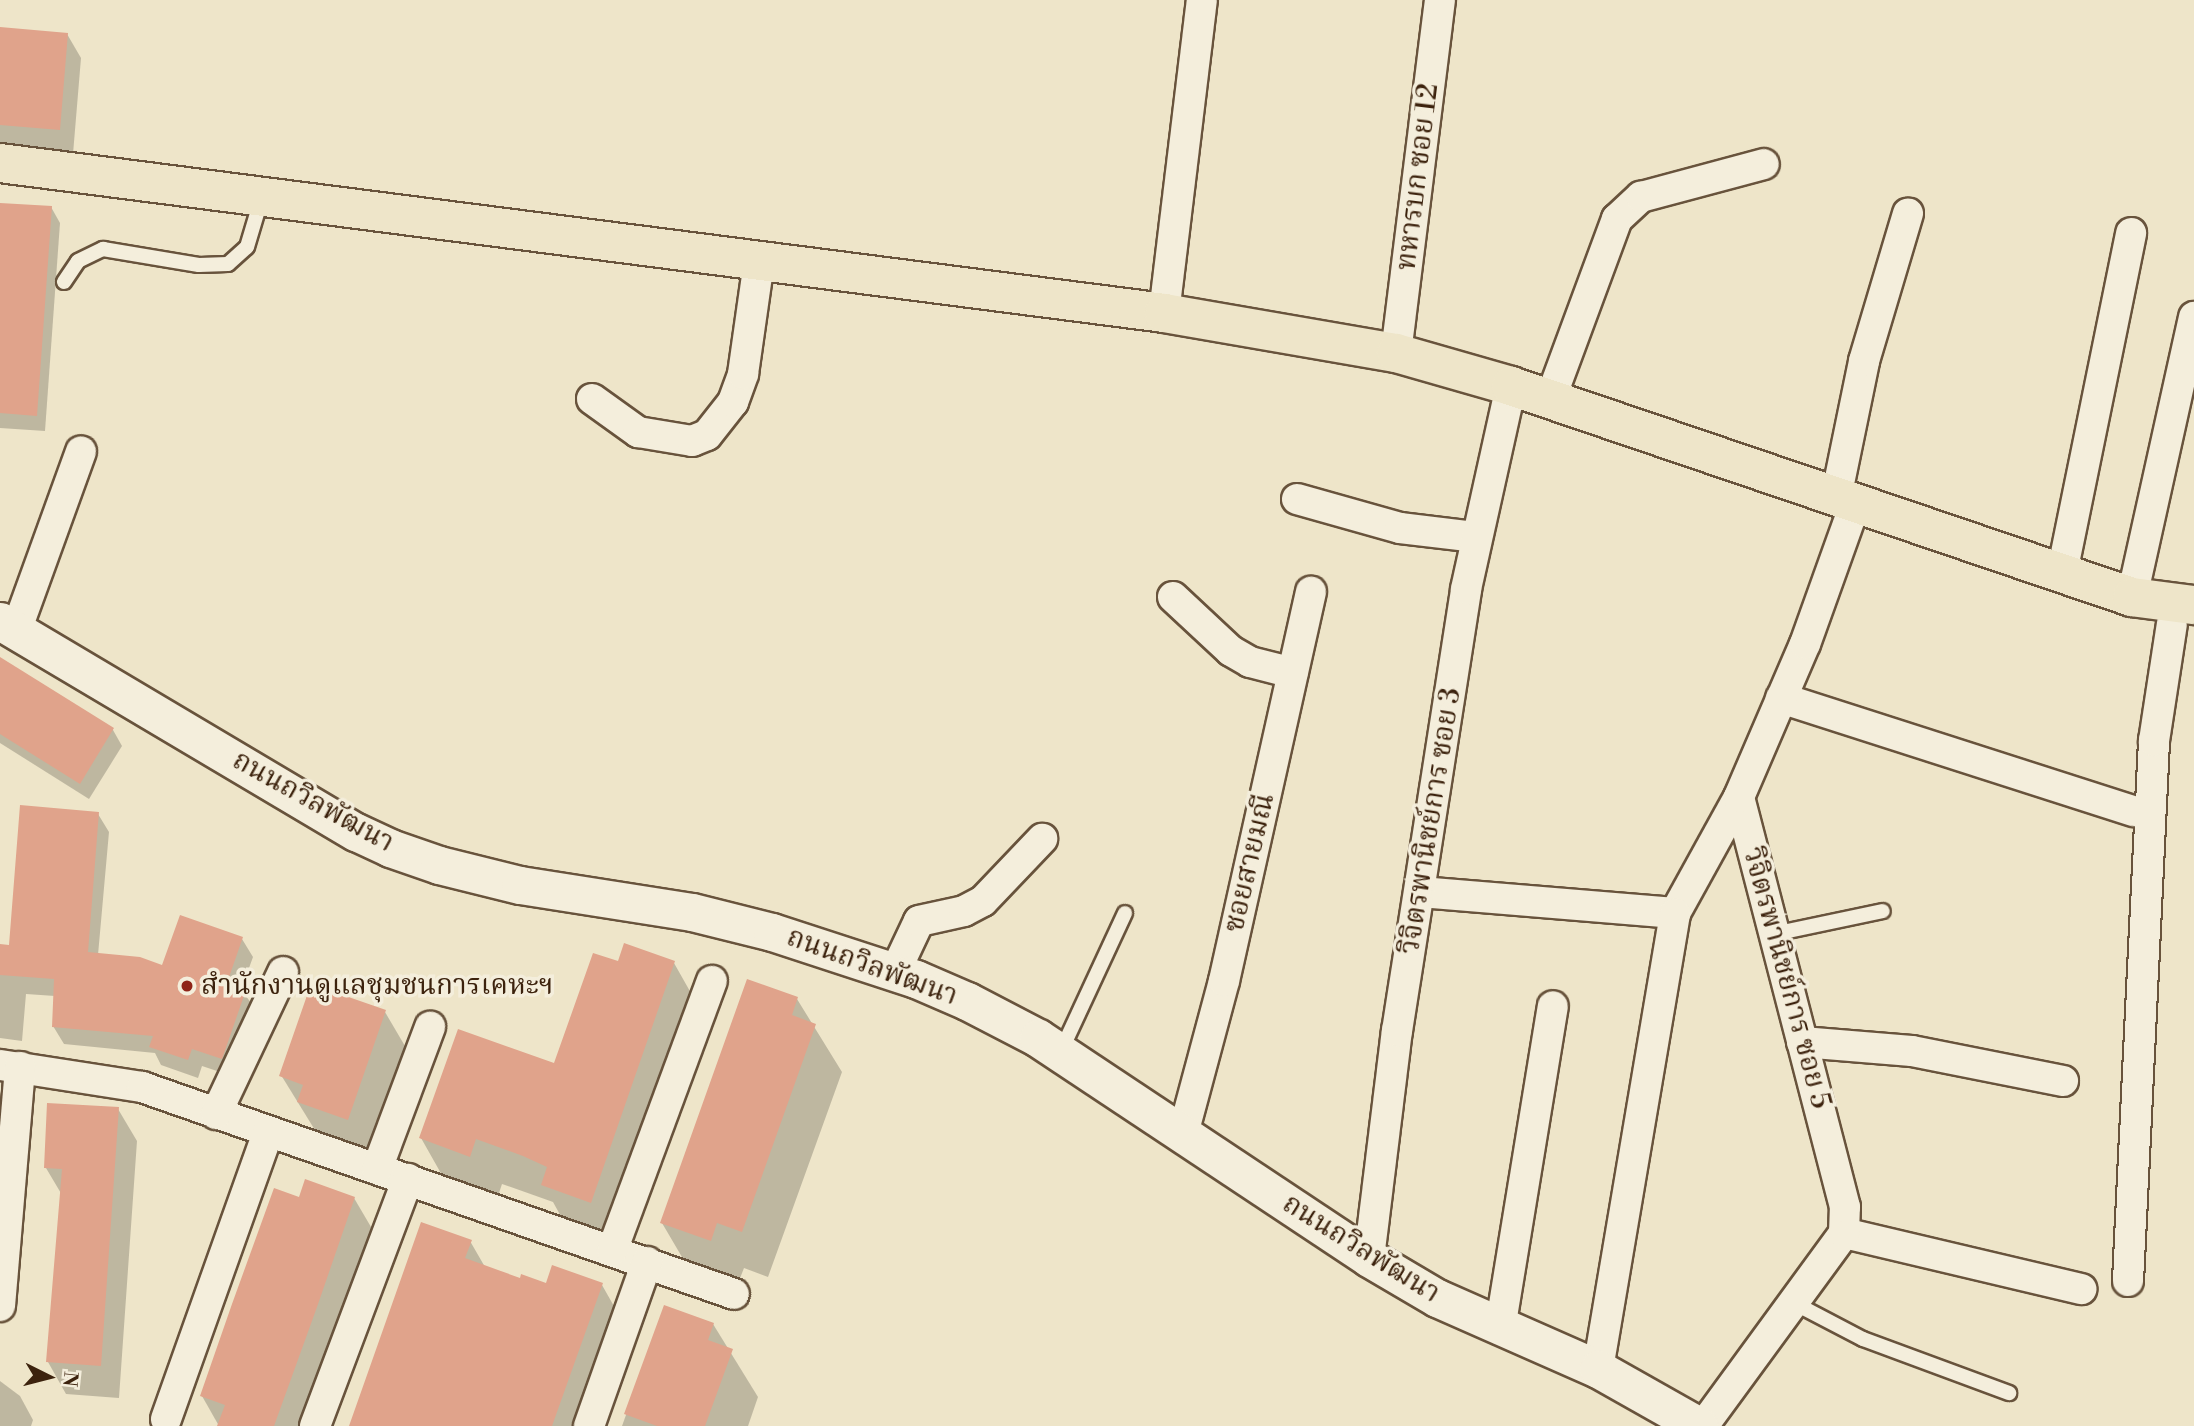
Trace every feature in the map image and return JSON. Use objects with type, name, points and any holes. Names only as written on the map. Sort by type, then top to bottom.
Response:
[{"type":"main road","points":[[0,163],[261,200],[1164,313],[1396,353],[1511,386],[2132,597],[2187,620]]},
{"type":"street","points":[[1164,313],[1202,0]]},
{"type":"street","name":"ทหารบก ซอย 12","points":[[1396,353],[1440,0]]},
{"type":"street","points":[[1550,400],[1617,219],[1641,197],[1764,164]]},
{"type":"street","points":[[1598,1369],[1675,913],[1739,797],[1782,698],[1845,501],[1864,361],[1908,213]]},
{"type":"street","points":[[2062,573],[2131,233]]},
{"type":"street","points":[[592,399],[638,432],[692,441],[708,435],[733,402],[743,374],[759,262]]},
{"type":"street","points":[[2132,597],[2194,317]]},
{"type":"street","name":"วิจิตรพานิชย์การ ซอย 3","points":[[1369,1258],[1397,1031],[1476,537],[1511,386]]},
{"type":"street","points":[[8,626],[81,451]]},
{"type":"street","points":[[1297,499],[1400,528],[1476,537]]},
{"type":"street","name":"ซอยสายมณี","points":[[1184,1133],[1224,981],[1311,592]]},
{"type":"street","points":[[1173,597],[1231,650],[1250,662],[1293,673]]},
{"type":"street","points":[[2128,1281],[2154,741],[2187,620]]},
{"type":"street","name":"ถนนถวิลพัฒนา","points":[[8,626],[356,832],[390,848],[439,865],[520,885],[728,920],[895,972],[967,1001],[1061,1052],[1369,1258],[1500,1329],[1598,1369],[1701,1426]]},
{"type":"street","points":[[1782,698],[2134,811]]},
{"type":"street","name":"วิจิตรพานิชย์การ ซอย 5","points":[[1739,797],[1845,1207],[1844,1233]]},
{"type":"street","points":[[895,972],[919,921],[964,911],[984,901],[1042,839]]},
{"type":"street","points":[[1420,891],[1675,913]]},
{"type":"street","points":[[216,1114],[283,972]]},
{"type":"street","points":[[612,1251],[712,981]]},
{"type":"street","points":[[1500,1329],[1553,1006]]},
{"type":"street","points":[[377,1169],[430,1027]]},
{"type":"street","points":[[1802,1042],[1912,1051],[2063,1081]]},
{"type":"street","points":[[0,1306],[10,1066],[142,1087],[734,1294]]},
{"type":"street","points":[[166,1419],[268,1133]]},
{"type":"street","points":[[315,1426],[408,1179]]},
{"type":"street","points":[[1701,1426],[1844,1233],[2081,1289]]},
{"type":"street","points":[[589,1426],[647,1262]]},
{"type":"lane","points":[[64,282],[78,261],[103,249],[199,265],[228,264],[247,247],[261,200]]},
{"type":"lane","points":[[1774,934],[1883,911]]},
{"type":"lane","points":[[1061,1052],[1125,913]]},
{"type":"lane","points":[[1794,1303],[1863,1339],[2009,1393]]},
{"type":"building","points":[[0,27],[68,33],[60,130],[0,125]]},
{"type":"building","points":[[0,203],[52,206],[37,416],[0,413]]},
{"type":"building","points":[[0,657],[114,728],[80,784],[0,734]]},
{"type":"building","points":[[20,805],[99,812],[88,952],[140,957],[162,965],[180,915],[243,937],[227,983],[246,990],[222,1059],[192,1049],[188,1060],[149,1047],[153,1036],[52,1027],[54,979],[0,975],[0,944],[9,945]]},
{"type":"building","points":[[624,943],[675,961],[591,1203],[541,1185],[547,1167],[523,1156],[476,1139],[470,1157],[419,1138],[458,1029],[554,1063],[593,953],[618,961]]},
{"type":"building","points":[[747,979],[798,997],[792,1015],[816,1024],[742,1232],[717,1223],[711,1241],[660,1223]]},
{"type":"building","points":[[311,984],[386,1010],[348,1120],[297,1102],[303,1085],[279,1076]]},
{"type":"building","points":[[47,1103],[119,1107],[101,1366],[46,1362],[62,1169],[44,1168]]},
{"type":"building","points":[[305,1179],[355,1197],[317,1307],[274,1426],[217,1426],[225,1405],[200,1396],[232,1304],[274,1188],[299,1197]]},
{"type":"building","points":[[421,1222],[472,1240],[465,1258],[520,1278],[521,1274],[546,1283],[552,1265],[603,1283],[552,1426],[349,1426]]},
{"type":"building","points":[[664,1305],[714,1323],[708,1340],[733,1349],[705,1426],[657,1426],[624,1414]]},
{"type":"place","name":"สำนักงานดูแลชุมชนการเคหะฯ","points":[[187,986]]}]
